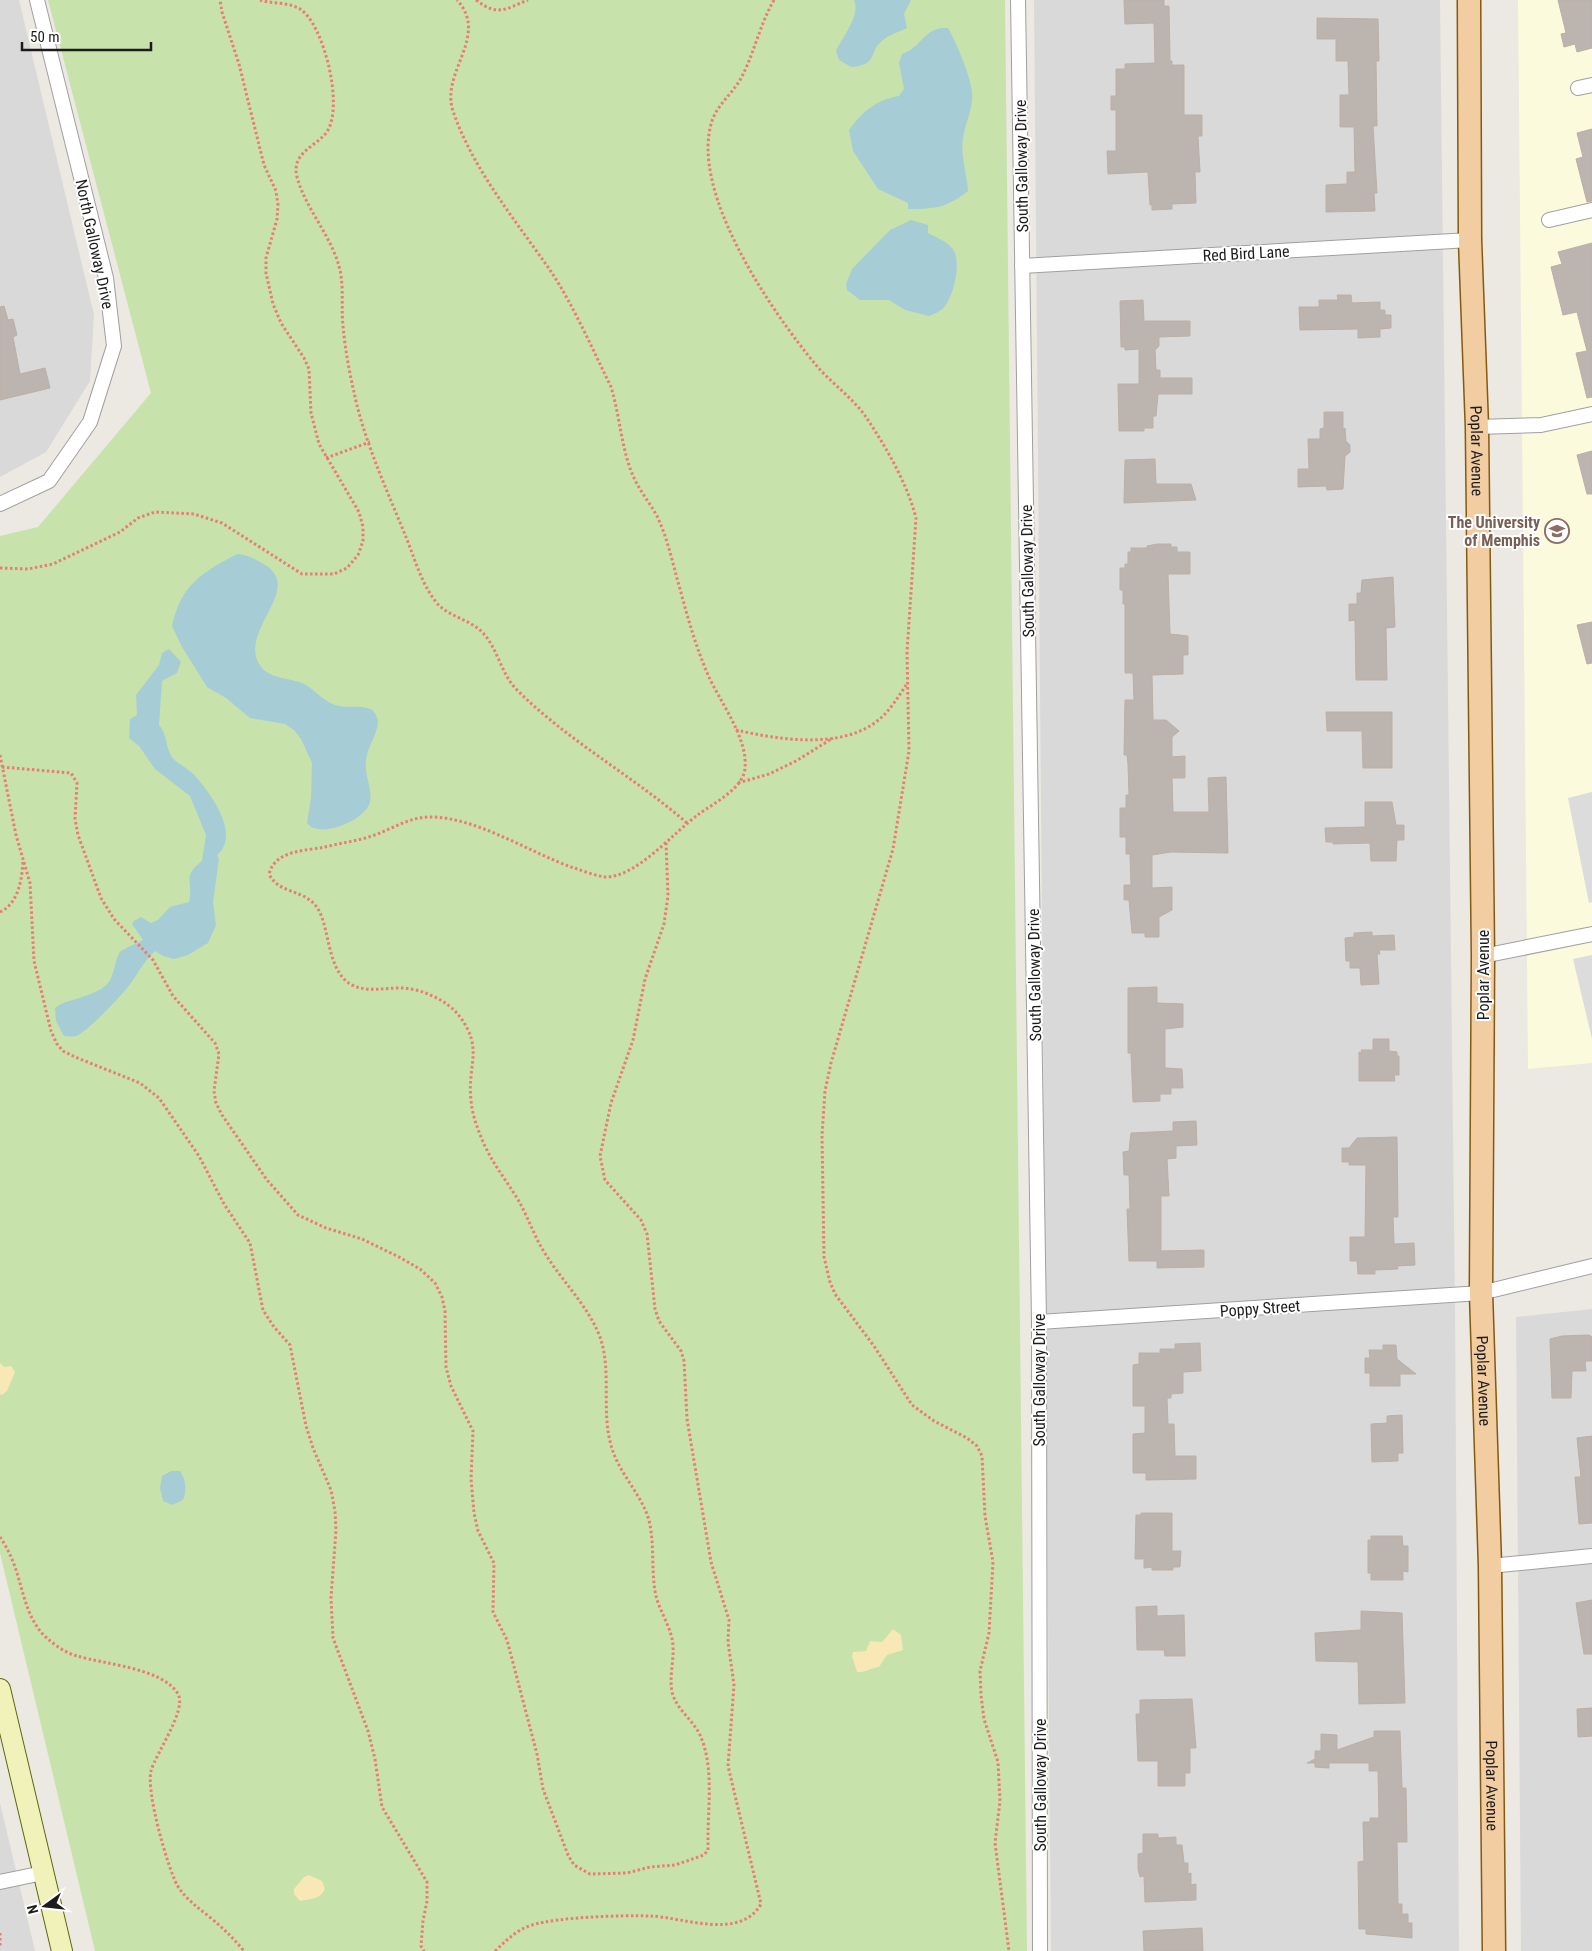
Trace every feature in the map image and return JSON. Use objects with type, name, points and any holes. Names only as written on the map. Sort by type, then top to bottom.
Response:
[{"type":"main road","name":"Poplar Avenue","points":[[1468,0],[1470,240],[1477,427],[1483,956],[1481,1294],[1490,1566],[1494,1951]]},
{"type":"main road","points":[[0,1689],[62,1951]]},
{"type":"street","name":"North Galloway Drive","points":[[0,504],[49,482],[90,422],[114,346],[106,278],[37,0]]},
{"type":"street","name":"South Galloway Drive","points":[[1018,0],[1039,1322],[1040,1951]]},
{"type":"street","points":[[1578,88],[1592,84]]},
{"type":"street","points":[[1549,220],[1592,210]]},
{"type":"street","name":"Red Bird Lane","points":[[1022,266],[1470,240]]},
{"type":"street","points":[[1477,427],[1541,425],[1592,414]]},
{"type":"street","points":[[1483,956],[1592,934]]},
{"type":"street","name":"Poppy Street","points":[[1039,1322],[1481,1294],[1592,1266]]},
{"type":"street","points":[[1490,1566],[1592,1556]]},
{"type":"street","points":[[0,1882],[43,1873]]},
{"type":"path","points":[[0,568],[28,569],[53,564],[120,532],[138,518],[154,512],[194,514],[222,523],[302,574],[334,574],[347,568],[358,555],[363,541],[363,527],[350,495],[326,458],[313,427],[309,369],[281,323],[273,304],[266,273],[266,258],[277,219],[276,191],[264,165],[247,92],[220,0]]},
{"type":"path","points":[[260,0],[293,6],[308,16],[319,37],[330,71],[334,96],[332,120],[326,133],[301,154],[296,169],[306,200],[329,241],[341,272],[343,326],[354,394],[420,576],[438,605],[483,633],[515,688],[593,752],[687,822]]},
{"type":"path","points":[[2,767],[60,771],[71,773],[76,777],[75,819],[87,865],[101,898],[114,919],[153,960],[173,996],[215,1043],[219,1054],[214,1091],[216,1103],[238,1140],[284,1201],[298,1215],[326,1228],[362,1239],[401,1258],[420,1269],[435,1283],[446,1311],[446,1367],[451,1386],[473,1431],[471,1479],[474,1512],[478,1531],[494,1562],[493,1612],[507,1640],[537,1754],[545,1797],[568,1855],[574,1865],[590,1874],[627,1873],[650,1867],[675,1865],[704,1855],[708,1850],[708,1763],[698,1732],[674,1699],[671,1687],[673,1643],[655,1594],[649,1522],[644,1506],[616,1462],[610,1442],[606,1406],[606,1370],[599,1335],[586,1311],[545,1253],[516,1197],[484,1143],[473,1112],[471,1099],[474,1042],[470,1031],[457,1012],[447,1004],[421,992],[404,988],[373,990],[352,985],[342,978],[334,962],[321,914],[313,902],[304,895],[279,886],[270,874],[272,865],[283,856],[370,837],[400,823],[424,817],[452,820],[480,828],[559,862],[606,877],[620,874],[635,867],[687,822],[727,794],[743,778],[746,768],[743,747],[709,677],[692,634],[669,547],[658,519],[637,484],[620,430],[617,408],[611,387],[553,274],[504,208],[463,134],[453,110],[452,82],[468,42],[469,25],[466,13],[457,0]]},
{"type":"path","points":[[476,0],[494,11],[505,10],[528,0]]},
{"type":"path","points":[[774,0],[763,20],[739,82],[720,104],[712,122],[709,146],[711,170],[722,212],[734,243],[760,289],[817,366],[865,416],[912,502],[916,518],[906,652],[910,751],[893,849],[825,1091],[822,1135],[824,1257],[835,1294],[874,1346],[912,1405],[934,1421],[967,1438],[977,1446],[982,1456],[985,1516],[992,1562],[989,1633],[980,1671],[981,1695],[984,1719],[998,1762],[1000,1801],[995,1843],[1008,1951]]},
{"type":"path","points":[[326,458],[370,442]]},
{"type":"path","points":[[735,730],[758,735],[796,738],[835,737],[859,732],[883,716],[906,684]]},
{"type":"path","points":[[737,783],[769,774],[790,764],[835,737]]},
{"type":"path","points":[[0,755],[31,890],[34,961],[51,1031],[57,1044],[64,1051],[75,1057],[140,1083],[159,1098],[199,1156],[224,1204],[250,1243],[263,1310],[274,1327],[290,1345],[306,1426],[331,1490],[335,1511],[336,1530],[331,1598],[333,1638],[368,1731],[376,1759],[379,1798],[382,1806],[427,1882],[427,1901],[422,1920],[421,1946],[424,1951]]},
{"type":"path","points":[[495,1951],[514,1933],[538,1923],[650,1916],[682,1919],[705,1925],[727,1924],[756,1913],[761,1904],[728,1766],[734,1685],[728,1642],[730,1620],[711,1562],[687,1419],[684,1361],[681,1351],[659,1320],[655,1309],[647,1234],[641,1220],[605,1180],[600,1156],[611,1103],[633,1040],[644,979],[664,924],[668,896],[666,842]]},
{"type":"path","points":[[0,912],[7,909],[14,900],[22,879],[23,858]]},
{"type":"path","points":[[0,1537],[11,1556],[24,1598],[35,1623],[46,1638],[61,1650],[76,1656],[132,1669],[163,1681],[178,1694],[180,1702],[176,1719],[158,1753],[151,1773],[150,1791],[159,1827],[168,1862],[182,1892],[193,1905],[230,1934],[244,1951]]},
{"type":"path","points":[[0,1933],[0,1946]]},
{"type":"shaded area","points":[[0,0],[19,0],[94,315],[90,381],[46,452],[0,477]]},
{"type":"shaded area","points":[[1034,0],[1440,0],[1455,1308],[1459,1951],[1051,1951]]},
{"type":"shaded area","name":"The University of Memphis","points":[[1518,0],[1592,0],[1592,1063],[1528,1069]]},
{"type":"shaded area","points":[[1592,792],[1592,902],[1589,903],[1568,798]]},
{"type":"shaded area","points":[[1592,955],[1592,1039],[1573,959]]},
{"type":"shaded area","points":[[1592,1309],[1592,1951],[1521,1951],[1516,1317]]},
{"type":"shaded area","points":[[0,1803],[35,1951],[0,1951]]},
{"type":"green space","points":[[48,0],[1005,0],[1027,1951],[95,1951],[0,1553],[0,536],[38,527],[151,393]]},
{"type":"sand","points":[[0,1363],[4,1367],[11,1366],[15,1372],[7,1391],[2,1395],[0,1394]]},
{"type":"sand","points":[[893,1629],[901,1635],[903,1650],[887,1655],[879,1667],[857,1672],[852,1656],[853,1652],[866,1651],[870,1641],[882,1642]]},
{"type":"sand","points":[[309,1875],[322,1881],[325,1889],[318,1897],[300,1901],[294,1894],[294,1889],[304,1877]]},
{"type":"water","points":[[854,0],[911,0],[904,14],[907,28],[890,35],[882,41],[866,64],[851,67],[839,60],[836,51],[853,19],[855,13]]},
{"type":"water","points":[[941,28],[948,28],[956,43],[971,84],[971,105],[962,144],[968,191],[953,201],[940,206],[926,209],[908,209],[908,203],[878,189],[853,151],[849,130],[859,117],[871,107],[883,100],[899,96],[904,89],[899,63],[902,54],[913,48],[930,32]]},
{"type":"water","points":[[911,220],[928,225],[928,233],[949,245],[955,252],[957,268],[951,294],[942,309],[929,316],[905,310],[889,300],[860,300],[847,290],[846,284],[852,269],[890,230]]},
{"type":"water","points":[[237,554],[250,557],[262,563],[274,573],[278,585],[275,598],[256,640],[256,654],[262,668],[276,676],[304,684],[325,700],[334,704],[343,707],[366,708],[373,711],[377,717],[378,726],[366,761],[370,802],[367,809],[360,815],[342,826],[321,829],[313,828],[307,823],[311,798],[312,763],[301,739],[294,730],[285,724],[250,718],[226,698],[207,687],[182,647],[172,626],[181,600],[195,581],[213,567]]},
{"type":"water","points":[[169,649],[181,662],[177,673],[162,681],[159,725],[164,733],[172,757],[202,784],[216,804],[225,826],[226,837],[224,847],[217,855],[219,859],[213,902],[216,925],[208,943],[188,955],[174,959],[163,956],[155,951],[146,960],[123,993],[95,1022],[76,1036],[64,1036],[56,1021],[55,1008],[92,993],[108,983],[119,953],[143,940],[132,924],[134,921],[141,917],[151,923],[158,920],[170,907],[189,902],[190,875],[202,861],[206,835],[190,796],[155,769],[139,746],[129,738],[130,719],[137,715],[136,695],[159,665],[162,653]]},
{"type":"water","points":[[171,1471],[180,1471],[185,1482],[183,1500],[172,1505],[163,1501],[160,1488],[162,1476]]},
{"type":"building","points":[[1124,0],[1164,0],[1164,6],[1169,6],[1170,61],[1172,61],[1172,65],[1184,65],[1184,115],[1202,115],[1202,136],[1198,136],[1200,172],[1195,172],[1196,203],[1172,204],[1172,209],[1152,210],[1148,172],[1108,174],[1107,151],[1116,151],[1116,110],[1111,110],[1111,96],[1116,96],[1116,69],[1125,69],[1125,64],[1155,63],[1154,23],[1125,24]]},
{"type":"building","points":[[1558,0],[1592,0],[1592,48],[1577,52],[1575,44],[1564,47],[1561,34],[1566,33]]},
{"type":"building","points":[[1317,18],[1378,19],[1379,61],[1376,61],[1377,126],[1373,126],[1377,193],[1374,193],[1375,211],[1326,212],[1326,185],[1347,184],[1347,172],[1355,172],[1354,127],[1340,127],[1340,95],[1349,95],[1348,61],[1336,61],[1336,39],[1317,39]]},
{"type":"building","points":[[1592,129],[1592,201],[1587,202],[1576,159],[1583,157],[1577,133]]},
{"type":"building","points":[[1592,243],[1592,397],[1587,398],[1576,353],[1587,351],[1577,312],[1563,315],[1551,267],[1562,264],[1558,252]]},
{"type":"building","points":[[1337,295],[1351,295],[1352,303],[1380,302],[1380,310],[1385,310],[1385,315],[1391,315],[1391,328],[1380,329],[1380,337],[1358,338],[1358,329],[1300,330],[1299,307],[1319,307],[1319,300],[1338,300]]},
{"type":"building","points":[[1143,300],[1144,321],[1190,321],[1190,336],[1159,337],[1159,346],[1155,350],[1156,370],[1160,370],[1160,378],[1192,378],[1192,394],[1158,394],[1156,416],[1153,416],[1153,428],[1144,428],[1144,431],[1119,431],[1118,384],[1139,384],[1139,349],[1125,350],[1125,347],[1121,347],[1120,301]]},
{"type":"building","points":[[4,306],[8,320],[13,319],[17,335],[13,337],[20,374],[45,368],[50,388],[0,400],[0,307]]},
{"type":"building","points":[[1324,412],[1343,412],[1343,429],[1345,428],[1346,441],[1350,445],[1350,452],[1345,456],[1343,489],[1327,490],[1326,486],[1298,487],[1298,469],[1309,469],[1308,439],[1320,439],[1320,429],[1324,428]]},
{"type":"building","points":[[1592,451],[1592,494],[1587,494],[1577,455]]},
{"type":"building","points":[[1155,459],[1156,484],[1191,484],[1196,500],[1124,503],[1125,460]]},
{"type":"building","points":[[1171,544],[1171,547],[1177,547],[1177,552],[1190,552],[1190,574],[1168,574],[1170,634],[1188,636],[1188,655],[1183,655],[1183,674],[1152,675],[1153,720],[1166,720],[1179,731],[1172,737],[1172,757],[1185,756],[1185,778],[1172,778],[1173,812],[1209,812],[1208,778],[1226,777],[1228,853],[1171,852],[1152,855],[1152,888],[1172,887],[1172,910],[1159,917],[1159,937],[1145,937],[1145,933],[1132,933],[1129,900],[1124,900],[1124,885],[1131,885],[1130,854],[1126,854],[1126,837],[1120,837],[1120,808],[1126,808],[1126,795],[1129,795],[1127,755],[1124,755],[1125,700],[1134,700],[1133,673],[1125,673],[1125,604],[1123,604],[1123,590],[1120,590],[1120,568],[1125,568],[1125,564],[1128,564],[1128,552],[1131,552],[1131,548],[1147,548],[1147,546]]},
{"type":"building","points":[[1393,577],[1395,627],[1386,628],[1387,680],[1356,680],[1355,620],[1349,621],[1349,604],[1357,604],[1357,593],[1361,593],[1362,580]]},
{"type":"building","points":[[1592,622],[1592,663],[1587,664],[1577,625]]},
{"type":"building","points":[[1326,712],[1392,712],[1392,768],[1363,768],[1362,731],[1327,731]]},
{"type":"building","points":[[1365,802],[1392,802],[1396,825],[1404,825],[1404,840],[1397,840],[1396,861],[1371,861],[1370,843],[1333,844],[1333,842],[1326,842],[1325,828],[1365,827]]},
{"type":"building","points":[[1372,932],[1372,936],[1394,935],[1395,950],[1379,950],[1380,954],[1377,954],[1379,984],[1361,985],[1360,968],[1350,968],[1350,961],[1346,961],[1345,938],[1354,937],[1354,933]]},
{"type":"building","points":[[1157,987],[1157,1003],[1183,1004],[1183,1027],[1165,1029],[1165,1068],[1182,1069],[1183,1088],[1171,1088],[1171,1094],[1160,1094],[1160,1101],[1133,1102],[1131,1053],[1128,1053],[1128,988]]},
{"type":"building","points":[[1373,1039],[1389,1039],[1389,1051],[1397,1052],[1397,1056],[1399,1056],[1399,1075],[1394,1075],[1395,1081],[1359,1081],[1359,1052],[1362,1053],[1361,1050],[1373,1050]]},
{"type":"building","points":[[1196,1121],[1197,1145],[1176,1146],[1176,1158],[1167,1159],[1169,1196],[1161,1196],[1161,1251],[1204,1250],[1204,1267],[1157,1268],[1157,1261],[1129,1261],[1127,1209],[1130,1209],[1129,1175],[1124,1175],[1123,1152],[1129,1151],[1131,1133],[1173,1131],[1173,1122]]},
{"type":"building","points":[[1397,1137],[1398,1217],[1393,1217],[1394,1244],[1414,1243],[1415,1265],[1397,1266],[1398,1269],[1375,1270],[1375,1274],[1358,1274],[1357,1261],[1350,1261],[1350,1237],[1365,1237],[1366,1165],[1349,1165],[1349,1162],[1342,1162],[1342,1148],[1349,1148],[1357,1138]]},
{"type":"building","points":[[1589,1335],[1592,1337],[1592,1361],[1585,1361],[1586,1371],[1572,1371],[1571,1398],[1552,1398],[1550,1339],[1562,1336]]},
{"type":"building","points":[[1200,1343],[1201,1371],[1183,1372],[1183,1393],[1171,1394],[1171,1398],[1167,1398],[1168,1424],[1174,1424],[1175,1456],[1196,1456],[1196,1479],[1146,1480],[1146,1473],[1133,1473],[1133,1434],[1145,1433],[1145,1406],[1133,1406],[1133,1365],[1139,1364],[1139,1353],[1160,1353],[1160,1349],[1175,1349],[1175,1344]]},
{"type":"building","points":[[1383,1345],[1396,1345],[1397,1359],[1416,1374],[1400,1374],[1400,1386],[1370,1386],[1370,1373],[1365,1373],[1365,1358],[1370,1358],[1369,1350],[1383,1350]]},
{"type":"building","points":[[1402,1415],[1403,1453],[1398,1453],[1398,1461],[1372,1462],[1371,1424],[1387,1423],[1387,1416]]},
{"type":"building","points":[[1592,1436],[1592,1523],[1579,1524],[1575,1477],[1581,1477],[1577,1438]]},
{"type":"building","points":[[1141,1513],[1172,1513],[1172,1551],[1181,1551],[1180,1567],[1173,1567],[1173,1570],[1152,1570],[1152,1567],[1144,1568],[1144,1559],[1135,1559],[1136,1515],[1141,1515]]},
{"type":"building","points":[[1371,1536],[1402,1536],[1403,1546],[1408,1546],[1408,1572],[1403,1571],[1403,1580],[1371,1580],[1371,1573],[1368,1573],[1368,1540],[1371,1540]]},
{"type":"building","points":[[1592,1600],[1592,1654],[1584,1654],[1576,1603]]},
{"type":"building","points":[[1157,1606],[1157,1616],[1184,1615],[1185,1656],[1165,1656],[1164,1650],[1137,1650],[1136,1607]]},
{"type":"building","points":[[1361,1611],[1402,1613],[1405,1703],[1359,1704],[1358,1662],[1316,1661],[1315,1633],[1361,1630]]},
{"type":"building","points":[[1192,1699],[1196,1748],[1190,1748],[1190,1773],[1185,1773],[1185,1786],[1158,1786],[1158,1761],[1138,1761],[1136,1714],[1140,1714],[1140,1700]]},
{"type":"building","points":[[1592,1708],[1592,1736],[1578,1737],[1577,1709]]},
{"type":"building","points":[[1374,1731],[1400,1731],[1402,1788],[1406,1788],[1407,1842],[1397,1842],[1398,1904],[1402,1904],[1402,1914],[1408,1914],[1408,1923],[1412,1923],[1412,1938],[1366,1934],[1366,1929],[1359,1929],[1358,1862],[1364,1861],[1363,1822],[1370,1822],[1370,1818],[1379,1818],[1378,1771],[1369,1771],[1369,1763],[1329,1763],[1329,1768],[1315,1767],[1315,1763],[1307,1763],[1315,1759],[1315,1751],[1321,1751],[1321,1734],[1337,1735],[1337,1750],[1374,1737]]},
{"type":"building","points":[[1143,1834],[1158,1834],[1158,1838],[1176,1837],[1176,1845],[1182,1845],[1184,1863],[1188,1863],[1188,1874],[1191,1873],[1191,1885],[1196,1884],[1196,1900],[1145,1902],[1144,1876],[1140,1877],[1138,1869],[1138,1854],[1143,1853]]},
{"type":"building","points":[[1202,1928],[1203,1951],[1144,1951],[1143,1931]]},
{"type":"place","name":"The University of Memphis","points":[[1557,531]]}]
